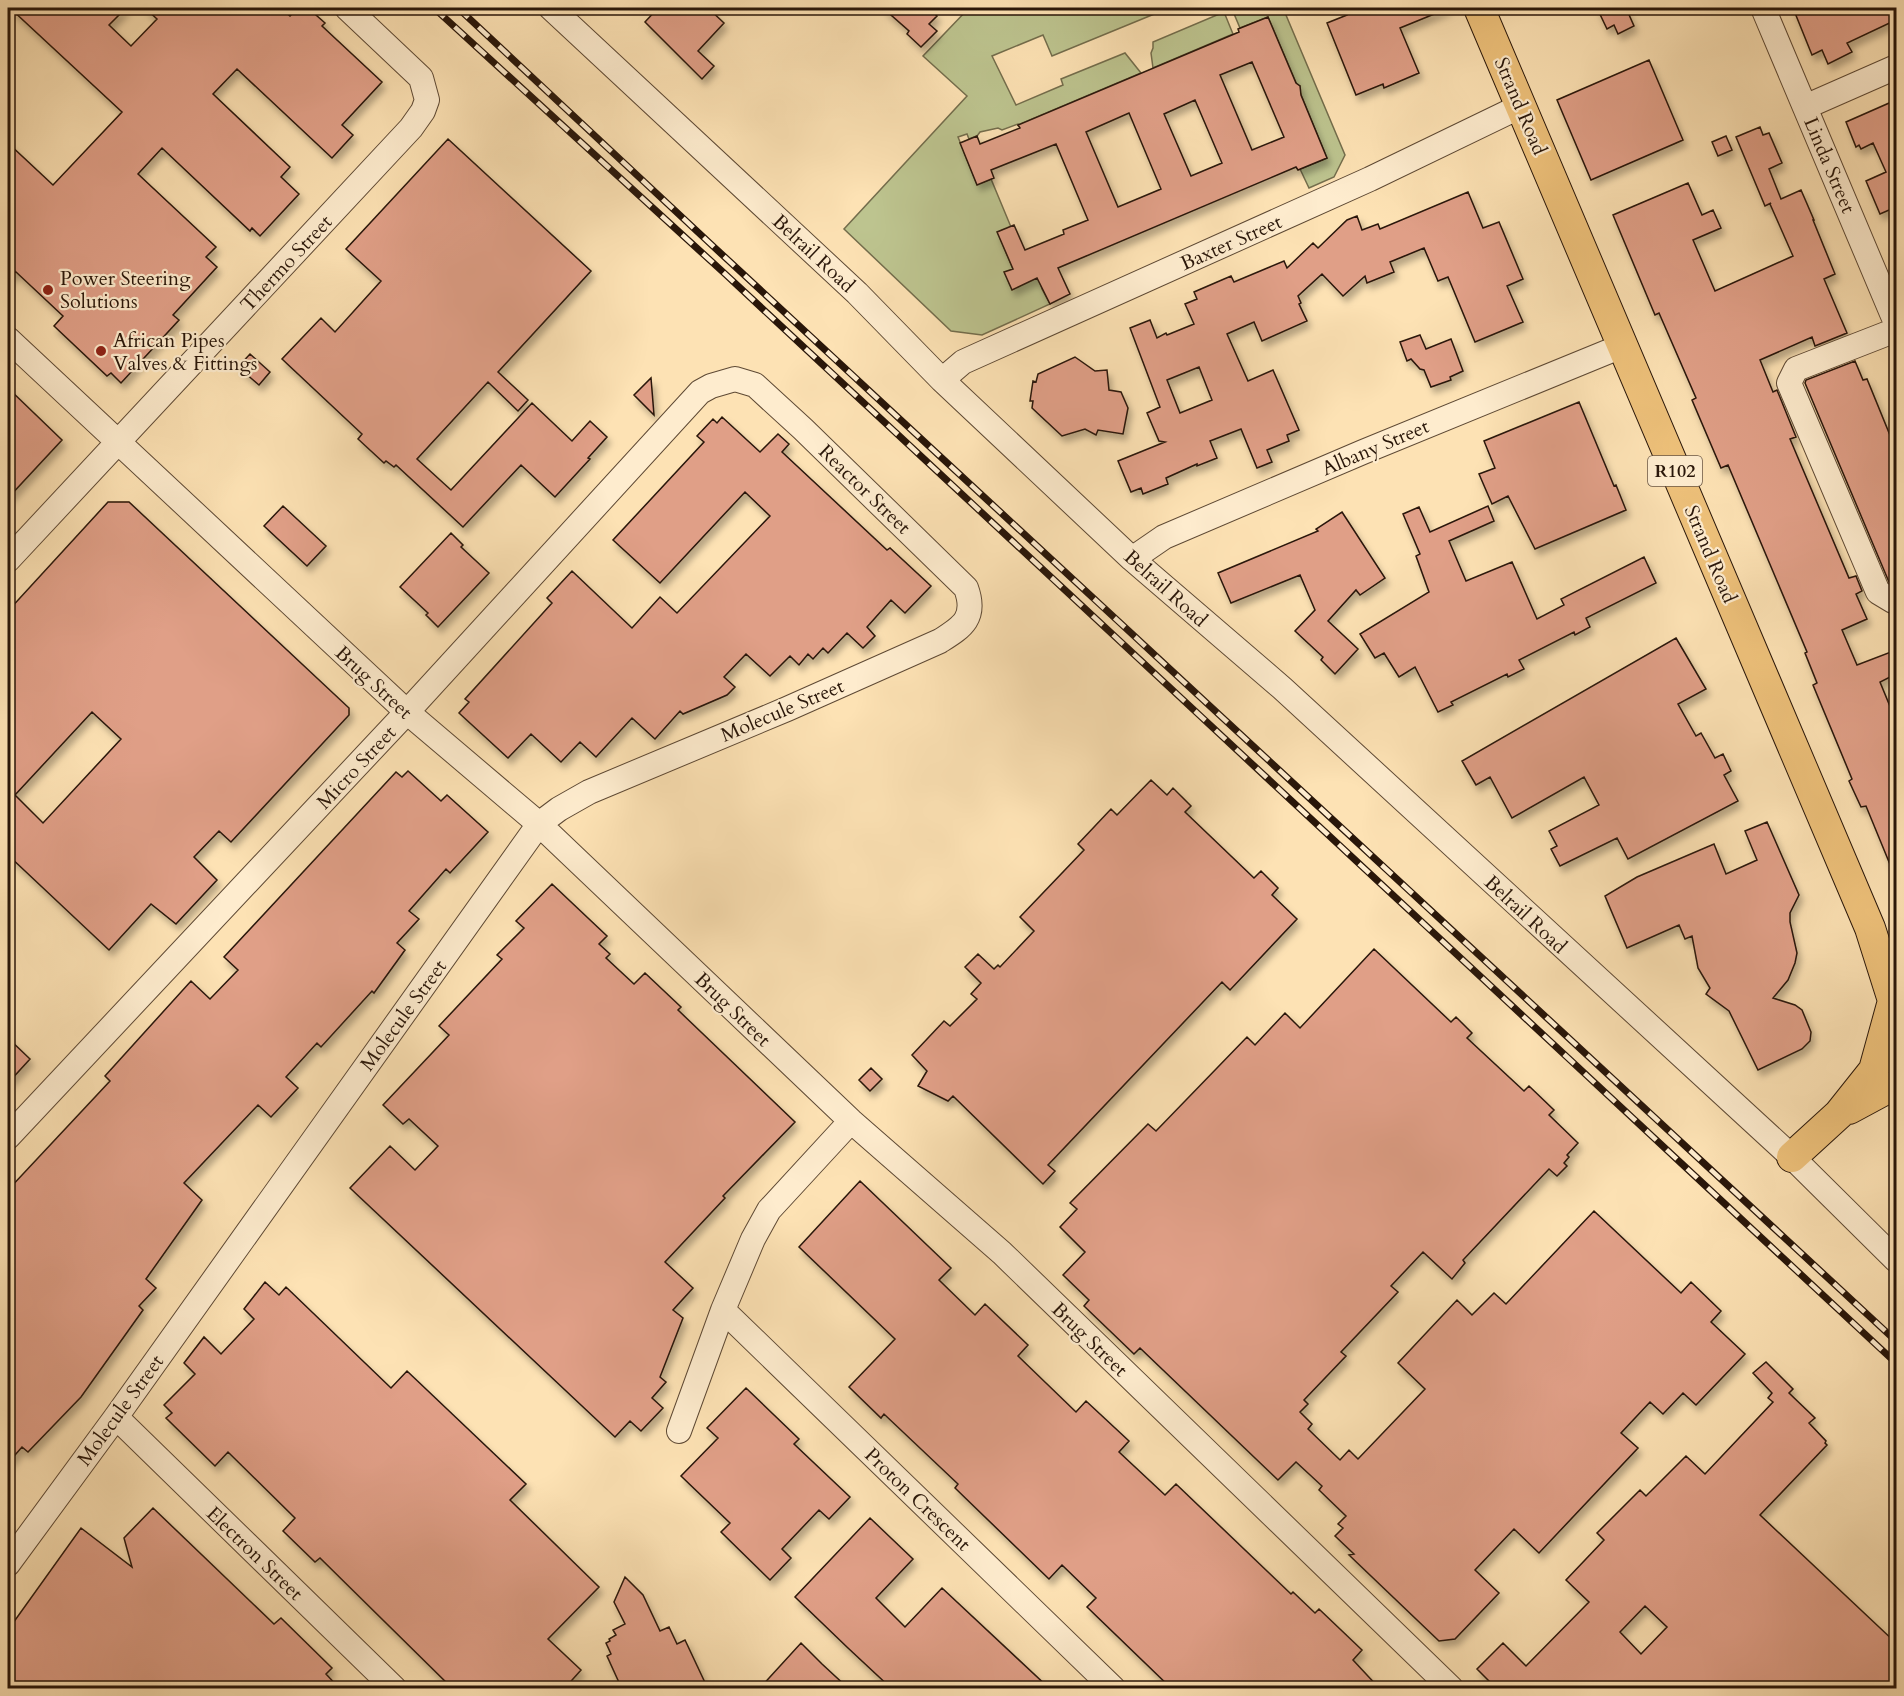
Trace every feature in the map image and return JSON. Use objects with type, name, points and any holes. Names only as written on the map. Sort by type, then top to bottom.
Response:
[{"type":"main road","name":"Strand Road","points":[[1479,8],[1873,934],[1895,1006]]},
{"type":"main road","name":"Strand Road","points":[[1873,934],[1896,972]]},
{"type":"main road","points":[[1792,1157],[1839,1114],[1874,1070],[1895,1006]]},
{"type":"main road","points":[[1839,1114],[1888,1088],[1896,1088]]},
{"type":"street","name":"Thermo Street","points":[[8,560],[411,128],[423,111],[427,100],[421,78],[347,8]]},
{"type":"street","name":"Belrail Road","points":[[550,8],[857,293],[942,380],[1132,559],[1282,688],[1792,1157],[1896,1260]]},
{"type":"street","name":"Linda Street","points":[[1763,8],[1896,322]]},
{"type":"street","points":[[1805,106],[1896,67]]},
{"type":"street","name":"Baxter Street","points":[[942,380],[963,362],[1370,179],[1521,106]]},
{"type":"street","points":[[1896,330],[1796,369],[1789,383],[1878,592],[1893,601],[1896,600]]},
{"type":"street","name":"Brug Street","points":[[8,339],[407,712],[539,824],[851,1121],[1002,1253],[1451,1689]]},
{"type":"street","name":"Albany Street","points":[[1132,559],[1174,532],[1622,346]]},
{"type":"street","name":"Reactor Street","points":[[700,392],[735,379],[755,385],[957,577],[970,597],[967,621],[962,627],[940,641]]},
{"type":"street","name":"Micro Street","points":[[8,1137],[407,712],[700,392]]},
{"type":"street","name":"Molecule Street","points":[[8,1564],[116,1417],[539,824],[589,792],[787,709],[940,641]]},
{"type":"street","points":[[679,1431],[723,1310],[753,1239],[769,1210],[851,1121]]},
{"type":"street","name":"Proton Crescent","points":[[723,1310],[1113,1689]]},
{"type":"street","name":"Electron Street","points":[[116,1417],[394,1689]]},
{"type":"green space","points":[[969,8],[1169,8],[1052,56],[1043,35],[992,56],[1016,105],[1063,85],[1061,79],[1125,53],[1141,73],[1018,125],[1002,130],[998,128],[980,132],[969,139],[967,134],[958,137],[977,184],[991,179],[1011,227],[998,233],[1013,269],[1005,273],[1012,289],[1038,273],[1042,289],[1050,304],[982,335],[951,331],[844,229],[967,96],[923,56]]},
{"type":"green space","points":[[1283,8],[1345,155],[1334,177],[1309,188],[1300,169],[1327,158],[1299,90],[1300,86],[1297,85],[1268,17],[1240,28],[1232,9]]},
{"type":"green space","points":[[1224,12],[1233,34],[1153,68],[1151,53],[1153,42]]},
{"type":"building","points":[[10,8],[126,8],[109,25],[131,46],[157,19],[145,8],[280,8],[290,16],[298,8],[308,8],[325,23],[322,26],[382,82],[342,125],[353,135],[332,158],[237,69],[213,94],[290,167],[281,177],[299,194],[260,236],[252,228],[250,231],[162,148],[138,174],[216,247],[206,257],[217,267],[173,315],[179,320],[121,383],[111,373],[107,376],[54,326],[63,316],[15,271],[8,280],[8,143],[53,185],[122,112]]},
{"type":"building","points":[[658,8],[708,8],[724,23],[698,51],[714,66],[702,79],[645,22]]},
{"type":"building","points":[[883,8],[928,8],[937,16],[929,24],[937,31],[921,47],[907,34],[909,31]]},
{"type":"building","points":[[1344,8],[1449,8],[1400,28],[1419,73],[1384,88],[1383,84],[1356,95],[1327,23],[1347,15]]},
{"type":"building","points":[[1597,8],[1626,8],[1634,26],[1618,34],[1614,25],[1607,29]]},
{"type":"building","points":[[1793,8],[1896,8],[1896,20],[1847,43],[1852,52],[1828,64],[1822,50],[1812,55]]},
{"type":"building","points":[[1268,17],[1296,83],[1300,86],[1301,95],[1327,158],[1298,170],[1296,167],[1058,268],[1070,294],[1050,304],[1037,278],[1012,290],[1004,272],[1013,269],[997,232],[1014,225],[1025,250],[1064,234],[1063,230],[1088,220],[1056,144],[991,170],[994,178],[977,185],[960,143],[977,136],[980,144],[1020,128],[1018,125],[1239,32],[1238,29]],"holes":[[[1252,62],[1284,137],[1252,150],[1220,75]],[[1195,100],[1222,163],[1191,176],[1164,114]],[[1129,113],[1161,189],[1118,207],[1086,132]]]},
{"type":"building","points":[[1649,60],[1683,140],[1591,180],[1557,100]]},
{"type":"building","points":[[1896,100],[1896,207],[1880,214],[1866,181],[1886,172],[1873,143],[1861,149],[1859,145],[1856,147],[1846,122]]},
{"type":"building","points":[[1760,127],[1763,135],[1769,133],[1782,163],[1769,169],[1781,199],[1801,190],[1814,220],[1835,274],[1824,279],[1847,333],[1815,346],[1812,337],[1760,360],[1773,392],[1777,390],[1796,437],[1790,439],[1849,578],[1856,576],[1862,591],[1856,594],[1867,619],[1842,630],[1857,665],[1896,650],[1896,674],[1880,682],[1896,721],[1896,879],[1866,806],[1861,807],[1849,781],[1852,779],[1813,685],[1817,683],[1805,653],[1807,652],[1728,465],[1721,468],[1692,400],[1696,398],[1659,313],[1655,315],[1613,215],[1688,183],[1702,215],[1713,210],[1721,228],[1693,240],[1715,291],[1793,256],[1771,203],[1765,206],[1736,137]]},
{"type":"building","points":[[1726,136],[1732,150],[1718,156],[1712,142]]},
{"type":"building","points":[[448,139],[591,271],[498,372],[528,400],[518,411],[488,382],[417,459],[451,490],[532,403],[572,441],[590,421],[607,437],[555,497],[521,465],[463,527],[396,465],[394,467],[386,461],[384,463],[358,439],[362,434],[282,359],[321,318],[335,332],[381,281],[346,249]]},
{"type":"building","points":[[1468,192],[1483,228],[1499,222],[1523,279],[1507,286],[1523,322],[1475,342],[1448,277],[1438,281],[1424,248],[1390,262],[1394,272],[1367,283],[1365,276],[1343,296],[1322,274],[1298,296],[1307,321],[1262,341],[1254,322],[1227,334],[1248,381],[1273,370],[1299,430],[1287,435],[1289,441],[1267,450],[1272,462],[1257,468],[1241,429],[1210,441],[1217,458],[1166,478],[1168,484],[1143,494],[1141,488],[1131,492],[1118,461],[1165,442],[1159,441],[1147,413],[1160,407],[1130,328],[1150,320],[1157,338],[1194,324],[1185,304],[1197,299],[1194,292],[1231,276],[1234,282],[1284,261],[1287,268],[1313,243],[1318,248],[1347,220],[1357,216],[1362,230],[1378,224],[1380,229]],"holes":[[[1199,367],[1212,400],[1180,413],[1167,380]]]},
{"type":"building","points":[[1420,335],[1426,349],[1451,339],[1463,371],[1450,377],[1451,380],[1431,387],[1424,370],[1420,369],[1411,359],[1407,361],[1400,342]]},
{"type":"building","points":[[250,354],[270,372],[259,385],[238,367]]},
{"type":"building","points":[[1075,357],[1095,371],[1107,370],[1109,390],[1121,392],[1128,408],[1123,434],[1098,430],[1096,435],[1085,429],[1062,436],[1032,408],[1033,401],[1030,401],[1033,381],[1036,382],[1038,374]]},
{"type":"building","points":[[1855,361],[1863,380],[1867,379],[1896,450],[1896,583],[1893,584],[1889,582],[1805,383],[1806,380]]},
{"type":"building","points":[[651,378],[654,415],[634,395]]},
{"type":"building","points":[[8,388],[62,440],[8,498]]},
{"type":"building","points":[[1579,402],[1626,510],[1535,549],[1508,496],[1492,504],[1479,474],[1495,468],[1484,441]]},
{"type":"building","points":[[722,417],[760,452],[778,434],[789,444],[782,452],[887,550],[890,548],[931,586],[905,613],[891,600],[867,627],[875,636],[863,648],[847,633],[828,653],[823,648],[813,659],[808,654],[799,665],[790,656],[770,676],[746,654],[724,677],[735,687],[727,695],[683,714],[680,711],[655,739],[632,718],[596,757],[580,742],[561,762],[531,734],[508,758],[459,713],[469,702],[465,699],[552,603],[547,598],[572,571],[632,628],[660,597],[677,613],[770,516],[745,492],[660,583],[613,540],[704,442],[697,436],[713,419],[717,423]]},
{"type":"building","points":[[108,502],[129,502],[349,708],[349,715],[231,842],[219,831],[194,857],[217,880],[176,924],[151,904],[109,950],[8,855],[8,611]],"holes":[[[92,712],[121,739],[43,823],[15,795]]]},
{"type":"building","points":[[283,506],[326,546],[307,566],[264,526]]},
{"type":"building","points":[[1488,506],[1494,521],[1449,541],[1466,581],[1512,562],[1537,619],[1564,605],[1561,599],[1644,557],[1656,583],[1586,618],[1590,627],[1575,635],[1574,632],[1519,660],[1524,669],[1508,677],[1507,674],[1451,702],[1453,705],[1438,712],[1415,667],[1399,677],[1384,653],[1375,658],[1360,634],[1429,592],[1416,556],[1420,554],[1403,514],[1419,507],[1430,532]]},
{"type":"building","points":[[1342,512],[1385,578],[1360,595],[1356,590],[1328,621],[1358,649],[1335,674],[1321,660],[1323,657],[1295,631],[1315,610],[1300,575],[1231,603],[1218,573],[1318,531],[1316,529]]},
{"type":"building","points":[[451,533],[463,545],[461,547],[489,573],[438,627],[426,615],[428,613],[400,587]]},
{"type":"building","points":[[1676,638],[1706,689],[1678,704],[1696,736],[1701,733],[1715,758],[1723,754],[1731,771],[1724,775],[1738,801],[1628,859],[1617,838],[1560,866],[1551,849],[1557,846],[1549,831],[1599,805],[1584,777],[1512,818],[1490,777],[1476,785],[1462,761]]},
{"type":"building","points":[[408,771],[441,801],[447,795],[488,832],[450,873],[446,869],[409,911],[419,919],[397,943],[405,950],[374,993],[372,991],[321,1047],[317,1043],[286,1077],[298,1088],[271,1117],[258,1105],[184,1183],[202,1200],[146,1279],[156,1288],[139,1306],[143,1310],[81,1397],[28,1452],[22,1447],[8,1463],[8,1190],[110,1081],[105,1076],[191,981],[210,999],[238,970],[224,957],[396,772],[402,777]]},
{"type":"building","points":[[1151,780],[1167,795],[1173,788],[1191,806],[1185,812],[1254,878],[1261,871],[1278,888],[1272,895],[1297,919],[1230,990],[1222,982],[1048,1165],[1055,1171],[1043,1184],[953,1096],[948,1101],[918,1086],[927,1071],[912,1055],[944,1021],[950,1026],[977,999],[971,994],[981,983],[965,967],[978,954],[994,969],[998,965],[1000,967],[1034,931],[1020,917],[1084,850],[1078,844],[1111,809],[1117,815]]},
{"type":"building","points":[[1767,822],[1799,895],[1790,913],[1797,953],[1795,963],[1788,980],[1773,998],[1795,1005],[1802,1010],[1811,1032],[1810,1041],[1802,1049],[1758,1070],[1729,1011],[1706,994],[1710,988],[1698,968],[1692,936],[1685,939],[1679,925],[1627,948],[1605,896],[1637,877],[1714,844],[1726,874],[1757,860],[1745,831]]},
{"type":"building","points":[[552,884],[607,936],[599,944],[610,954],[606,958],[634,984],[645,973],[681,1007],[678,1010],[795,1122],[723,1196],[725,1198],[665,1262],[693,1288],[673,1310],[683,1318],[660,1377],[666,1382],[652,1398],[663,1408],[641,1431],[630,1421],[615,1437],[350,1188],[390,1146],[415,1170],[438,1146],[409,1119],[403,1124],[383,1105],[449,1035],[439,1026],[502,959],[497,955],[524,928],[516,921]]},
{"type":"building","points":[[1374,949],[1451,1022],[1456,1017],[1472,1033],[1467,1038],[1524,1091],[1529,1086],[1554,1110],[1549,1115],[1578,1143],[1567,1155],[1569,1157],[1564,1163],[1567,1166],[1557,1176],[1549,1169],[1463,1260],[1465,1263],[1452,1279],[1423,1252],[1391,1286],[1398,1292],[1341,1352],[1346,1356],[1304,1400],[1308,1404],[1300,1412],[1312,1424],[1308,1429],[1340,1460],[1349,1450],[1358,1459],[1425,1389],[1398,1363],[1457,1300],[1472,1315],[1494,1293],[1506,1304],[1594,1211],[1681,1293],[1691,1282],[1721,1311],[1711,1322],[1745,1354],[1696,1405],[1683,1393],[1663,1414],[1650,1402],[1621,1433],[1638,1448],[1539,1553],[1514,1529],[1475,1570],[1499,1593],[1455,1639],[1439,1641],[1349,1555],[1354,1554],[1335,1536],[1343,1528],[1338,1524],[1346,1516],[1319,1490],[1322,1486],[1296,1462],[1278,1480],[1140,1348],[1134,1354],[1084,1306],[1089,1300],[1063,1275],[1085,1252],[1060,1227],[1077,1209],[1070,1203],[1148,1124],[1156,1131],[1247,1037],[1255,1045],[1285,1013],[1300,1028]]},
{"type":"building","points":[[8,1038],[30,1059],[8,1083]]},
{"type":"building","points":[[871,1068],[882,1079],[870,1091],[859,1080]]},
{"type":"building","points":[[860,1181],[951,1268],[939,1280],[975,1315],[985,1304],[1028,1345],[1018,1356],[1076,1412],[1086,1401],[1129,1441],[1119,1452],[1165,1495],[1176,1484],[1291,1594],[1293,1592],[1315,1613],[1319,1609],[1362,1650],[1353,1660],[1380,1689],[1172,1689],[1087,1607],[1096,1598],[1062,1565],[1049,1579],[955,1488],[958,1484],[884,1414],[881,1418],[849,1387],[895,1339],[799,1247]]},
{"type":"building","points":[[265,1282],[279,1295],[286,1287],[391,1388],[407,1371],[526,1484],[510,1500],[599,1587],[548,1639],[581,1670],[564,1689],[453,1689],[320,1558],[315,1562],[283,1531],[295,1518],[228,1452],[215,1466],[166,1418],[172,1413],[164,1405],[195,1374],[184,1363],[204,1337],[221,1354],[254,1319],[244,1309]]},
{"type":"building","points":[[1766,1362],[1793,1389],[1789,1393],[1815,1418],[1809,1423],[1827,1445],[1760,1515],[1896,1643],[1896,1689],[1497,1689],[1477,1669],[1503,1643],[1526,1666],[1589,1602],[1566,1580],[1604,1540],[1597,1533],[1640,1490],[1646,1496],[1686,1456],[1705,1474],[1773,1402],[1768,1398],[1772,1393],[1753,1373]],"holes":[[[1645,1606],[1667,1627],[1641,1654],[1620,1632]]]},
{"type":"building","points":[[746,1388],[799,1439],[794,1444],[850,1497],[829,1519],[819,1510],[782,1549],[791,1558],[770,1580],[721,1532],[730,1523],[681,1476],[718,1438],[707,1428]]},
{"type":"building","points":[[153,1508],[274,1624],[281,1618],[332,1668],[326,1674],[340,1689],[19,1689],[8,1680],[8,1630],[81,1528],[132,1567],[124,1538]]},
{"type":"building","points":[[870,1518],[913,1559],[876,1598],[905,1627],[942,1588],[1050,1689],[892,1689],[848,1648],[795,1597]]},
{"type":"building","points":[[625,1577],[643,1595],[660,1631],[669,1627],[677,1644],[685,1640],[708,1689],[622,1689],[607,1656],[611,1654],[606,1643],[616,1635],[613,1630],[625,1624],[614,1602]]},
{"type":"building","points":[[801,1643],[822,1664],[849,1689],[759,1689]]},
{"type":"railway","points":[[434,8],[723,272],[1896,1363]]},
{"type":"railway","points":[[458,8],[1896,1341]]},
{"type":"place","name":"Power Steering Solutions","points":[[48,290]]},
{"type":"place","name":"African Pipes Valves & Fittings","points":[[101,351]]}]
